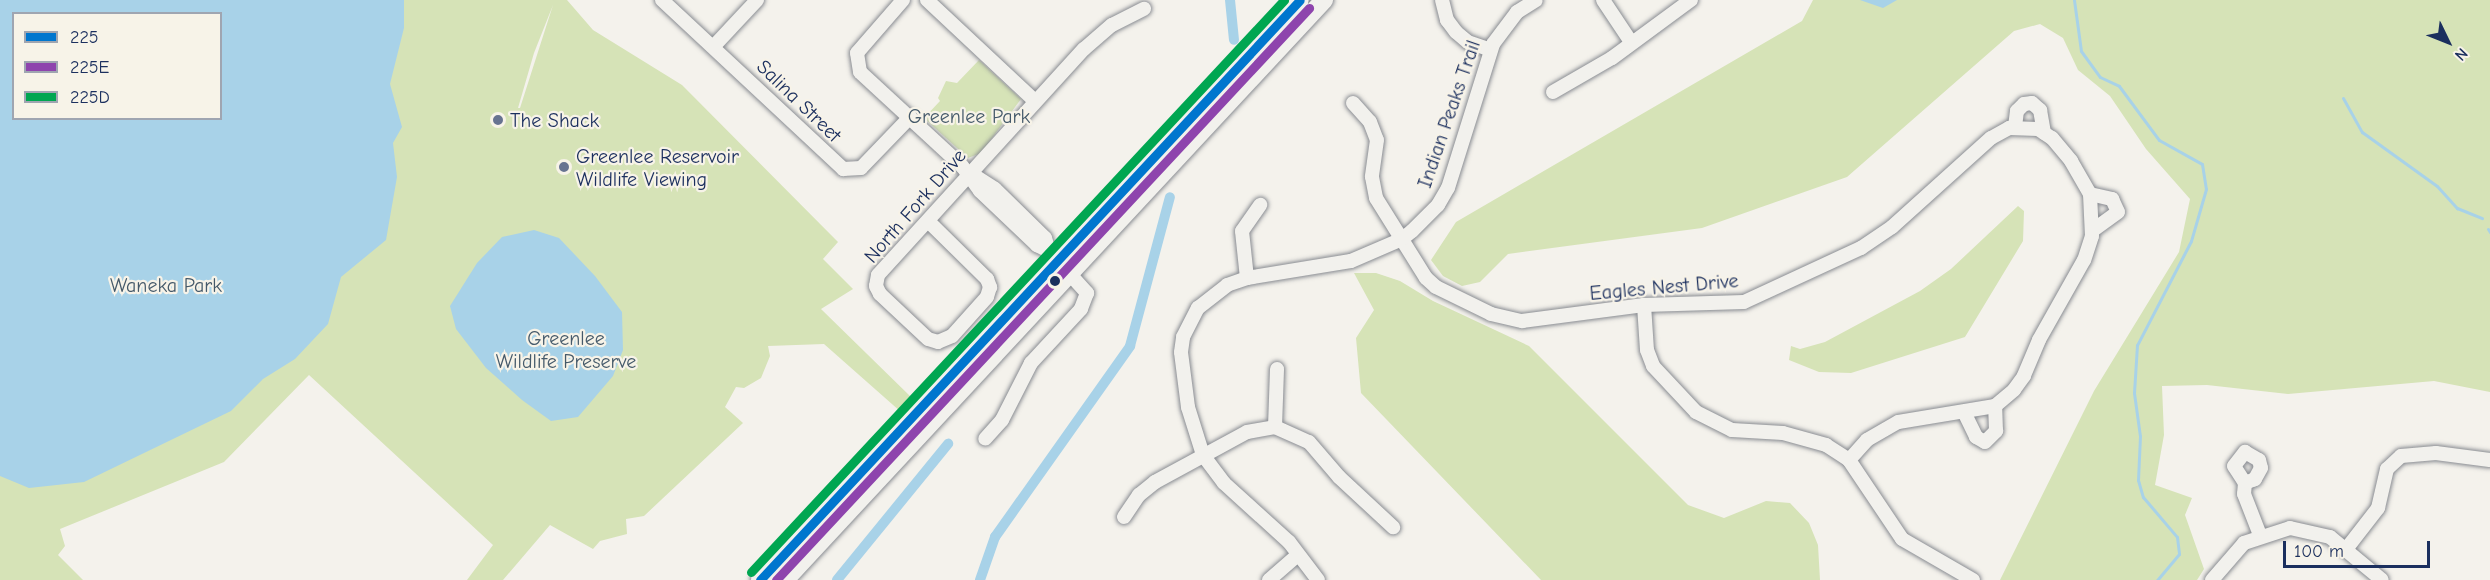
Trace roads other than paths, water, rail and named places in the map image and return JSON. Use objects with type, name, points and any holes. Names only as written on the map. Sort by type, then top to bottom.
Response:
[{"type":"main road","points":[[760,580],[1053,256],[1300,0]]},
{"type":"main road","points":[[784,580],[1324,0]]},
{"type":"street","name":"Salina Street","points":[[662,0],[714,46],[843,169],[861,168],[910,117]]},
{"type":"street","points":[[714,46],[757,0]]},
{"type":"street","points":[[903,0],[862,44],[856,62],[860,72],[969,173],[980,191],[1037,245],[1053,256],[1088,293],[1086,300],[1032,363],[1002,420],[985,439]]},
{"type":"street","points":[[927,0],[1035,101]]},
{"type":"street","points":[[1442,0],[1447,20],[1456,32],[1468,42],[1491,50]]},
{"type":"street","name":"Indian Peaks Trail","points":[[1318,580],[1298,555],[1224,483],[1203,455],[1188,407],[1181,352],[1183,336],[1189,322],[1209,297],[1247,278],[1351,261],[1402,239],[1438,205],[1448,188],[1491,50],[1517,12],[1536,0]]},
{"type":"street","points":[[1604,0],[1631,42]]},
{"type":"street","points":[[1553,92],[1612,58],[1691,0]]},
{"type":"street","name":"North Fork Drive","points":[[928,221],[987,279],[987,297],[952,336],[938,342],[928,339],[876,286],[878,275],[1093,40],[1112,25],[1144,9]]},
{"type":"street","name":"Eagles Nest Drive","points":[[1353,103],[1370,122],[1377,140],[1372,177],[1376,198],[1436,287],[1502,317],[1540,321],[1644,305],[1744,302],[1805,276],[1861,248],[1892,227],[1991,138],[2015,127]]},
{"type":"street","points":[[1849,460],[1867,440],[1898,422],[1995,406],[2014,390],[2024,376],[2039,340],[2084,260],[2092,231],[2090,194],[2071,161],[2038,129],[2015,127],[2018,111],[2024,104],[2032,104],[2040,110],[2044,133]]},
{"type":"street","points":[[2090,194],[2112,199],[2118,212],[2092,231]]},
{"type":"street","points":[[1247,278],[1242,231],[1260,205]]},
{"type":"street","points":[[1644,305],[1647,350],[1653,366],[1696,412],[1732,430],[1805,437],[1849,460],[1902,539],[1973,580]]},
{"type":"street","points":[[1275,427],[1277,369]]},
{"type":"street","points":[[1964,412],[1976,437],[1985,442],[1996,431],[1995,406]]},
{"type":"street","points":[[1124,517],[1139,495],[1155,482],[1247,432],[1275,427],[1309,442],[1339,477],[1393,527]]},
{"type":"street","points":[[2347,548],[2378,508],[2387,469],[2401,456],[2436,453],[2490,460]]},
{"type":"street","points":[[2245,483],[2244,494],[2260,535]]},
{"type":"street","points":[[2212,580],[2228,558],[2260,535],[2290,528],[2311,530],[2347,548],[2382,580]]},
{"type":"street","points":[[1269,580],[1298,555]]},
{"type":"water","name":"Waneka Park","points":[[0,0],[404,0],[404,28],[390,84],[402,127],[393,143],[397,177],[386,240],[341,277],[328,324],[295,359],[263,379],[231,411],[84,482],[29,488],[0,476]]},
{"type":"water","points":[[1860,0],[1897,0],[1883,8]]},
{"type":"water","points":[[534,230],[559,238],[595,276],[622,312],[623,350],[613,376],[578,417],[551,421],[522,400],[486,368],[456,329],[450,306],[477,263],[502,237]]},
{"type":"waterway","points":[[1230,0],[1234,40]]},
{"type":"waterway","points":[[2074,0],[2081,51],[2100,77],[2119,86],[2159,140],[2202,164],[2206,189],[2191,241],[2137,345],[2134,393],[2140,436],[2138,480],[2143,497],[2177,537],[2179,554],[2157,580]]},
{"type":"waterway","points":[[2343,98],[2362,132],[2437,186],[2457,208],[2482,218]]},
{"type":"waterway","points":[[980,580],[995,537],[1130,346],[1170,197]]},
{"type":"waterway","points":[[837,580],[948,444]]},
{"type":"place","name":"The Shack","points":[[498,120]]},
{"type":"place","name":"Greenlee Reservoir Wildlife Viewing","points":[[564,167]]},
{"type":"park label","name":"Greenlee Park","points":[[969,116]]},
{"type":"park label","name":"Greenlee Wildlife Preserve","points":[[566,350]]}]
